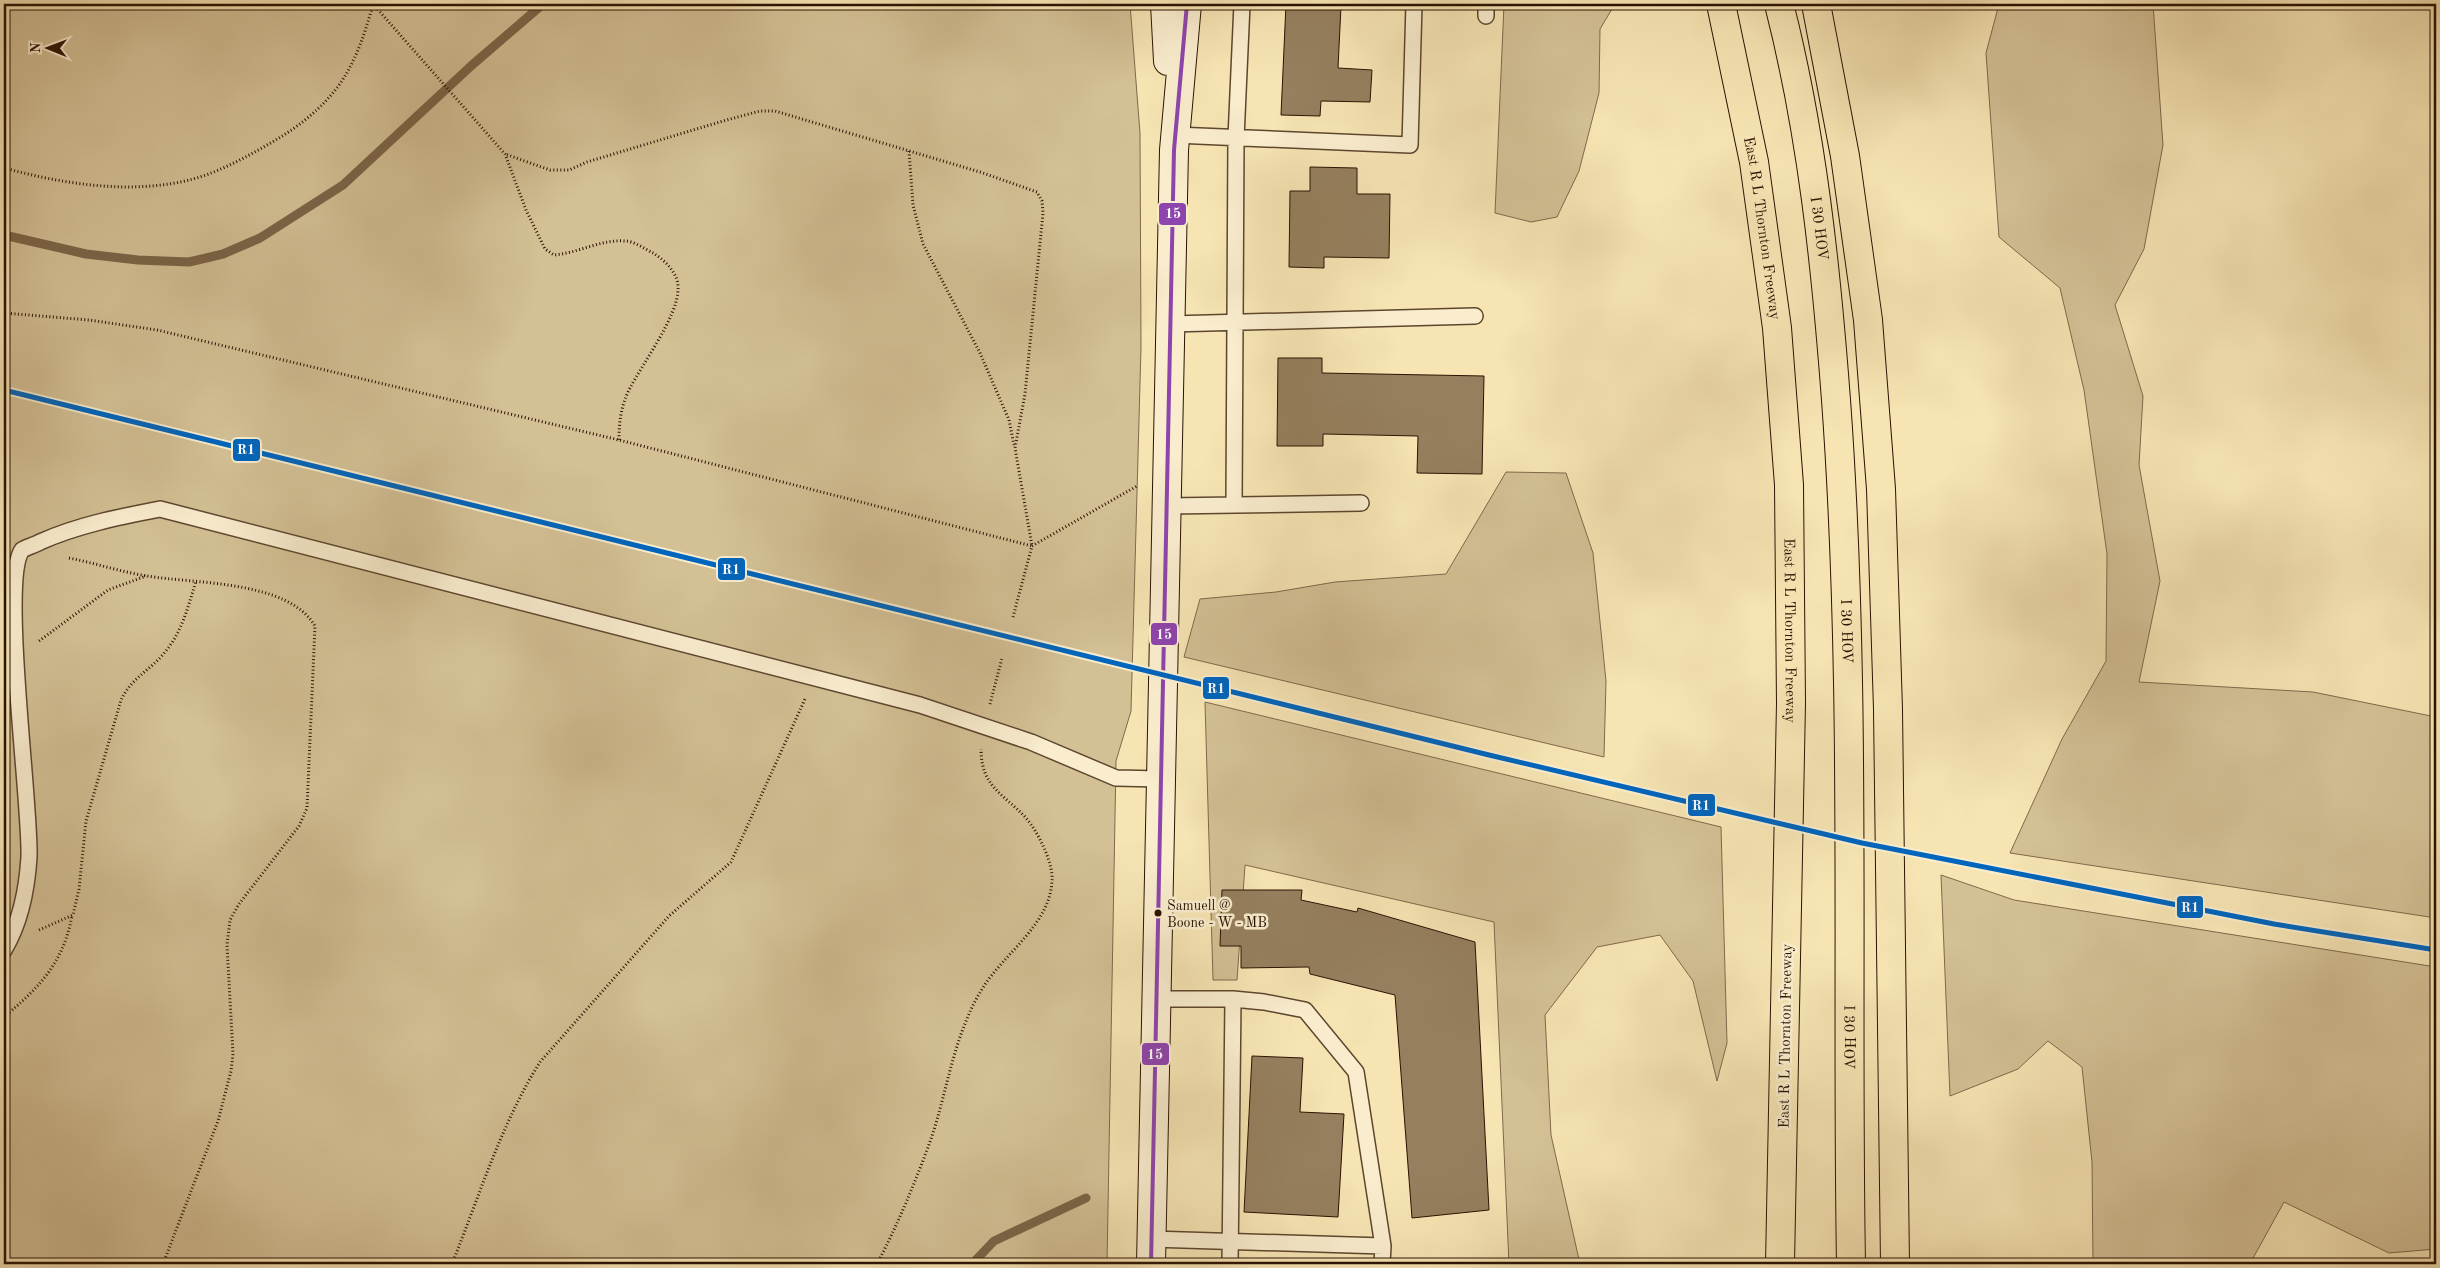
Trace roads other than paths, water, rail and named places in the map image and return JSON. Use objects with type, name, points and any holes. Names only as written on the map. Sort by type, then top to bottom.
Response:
[{"type":"highway","points":[[1817,9],[1845,156],[1868,320],[1881,489],[1888,709],[1895,1264]]},
{"type":"highway","name":"East R L Thornton Freeway","points":[[1724,15],[1754,162],[1777,328],[1789,485],[1791,703],[1780,1264]]},
{"type":"highway","name":"I 30 HOV","points":[[1782,15],[1810,150],[1830,320],[1842,487],[1849,705],[1848,1098],[1851,1264]]},
{"type":"main road","points":[[1165,4],[1175,142]]},
{"type":"main road","points":[[1151,1252],[1175,142],[1187,4]]},
{"type":"lane","points":[[1234,505],[1236,138],[1242,4]]},
{"type":"lane","points":[[1175,142],[1236,138],[1410,145],[1414,4]]},
{"type":"lane","points":[[1171,324],[1475,316]]},
{"type":"lane","points":[[1167,506],[1361,503]]},
{"type":"lane","points":[[6,947],[25,900],[29,855],[11,662],[10,592],[14,565],[22,550],[53,536],[104,520],[160,509],[920,705],[1030,742],[1116,778],[1161,779]]},
{"type":"lane","points":[[1156,999],[1233,999],[1264,1002],[1305,1010],[1356,1072],[1383,1246],[1382,1264]]},
{"type":"lane","points":[[1230,1264],[1233,999]]},
{"type":"lane","points":[[1151,1252],[1231,1241],[1383,1246]]},
{"type":"waterway","points":[[4,235],[86,254],[138,260],[189,262],[223,254],[260,238],[343,185],[471,66],[543,4]]},
{"type":"waterway","points":[[972,1264],[994,1241],[1086,1198]]},
{"type":"place","name":"Samuell @ Boone - W - MB","points":[[1158,913]]}]
